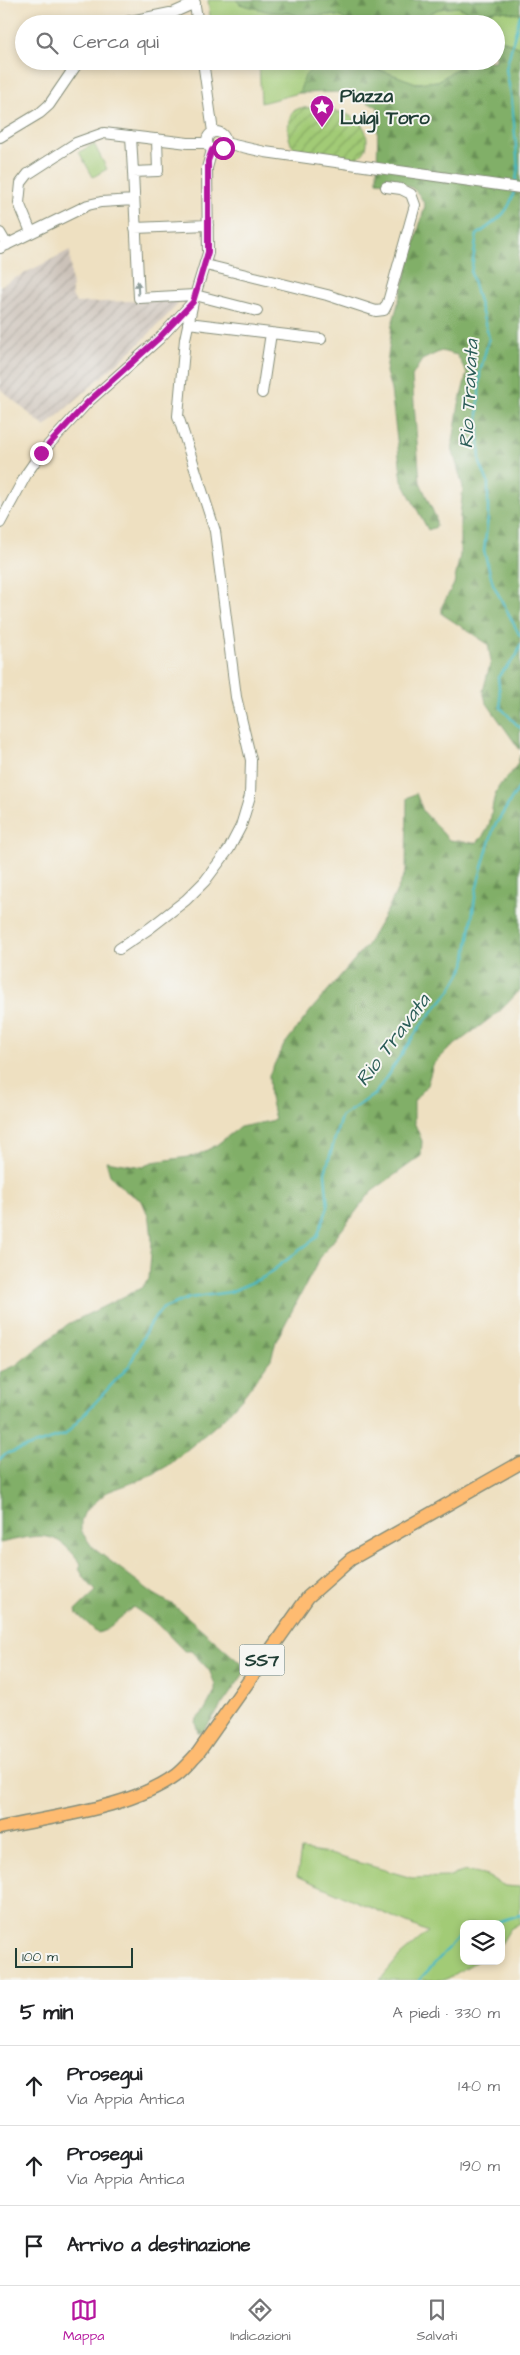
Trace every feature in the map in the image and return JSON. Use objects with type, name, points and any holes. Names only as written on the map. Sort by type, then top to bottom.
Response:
[{"type":"main road","name":"SS7","points":[[0,1828],[141,1795],[178,1774],[198,1753],[308,1597],[351,1560],[520,1463]]},
{"type":"street","points":[[166,15],[195,1],[197,15]]},
{"type":"street","points":[[160,15],[170,13]]},
{"type":"street","points":[[0,137],[40,114],[49,105],[73,70]]},
{"type":"street","points":[[204,70],[213,132]]},
{"type":"street","points":[[213,132],[222,134],[225,143]]},
{"type":"street","points":[[119,949],[186,900],[205,881],[229,849],[241,826],[250,796],[251,760],[236,697],[215,531],[178,416],[188,324],[194,298],[206,265],[208,225],[207,168],[209,135],[213,132]]},
{"type":"street","points":[[31,232],[19,203],[18,194],[23,178],[86,138],[104,133],[209,146],[220,150],[225,143]]},
{"type":"street","points":[[132,136],[139,298],[194,298],[257,311]]},
{"type":"street","points":[[133,172],[158,171],[157,139]]},
{"type":"street","points":[[225,143],[258,151],[520,188]]},
{"type":"street","points":[[206,265],[327,295],[376,311],[384,310],[388,302],[414,205],[411,194],[400,189],[386,187]]},
{"type":"street","points":[[0,233],[4,247],[88,205],[101,202],[134,200]]},
{"type":"street","points":[[136,228],[208,225]]},
{"type":"street","points":[[0,522],[27,473],[41,453],[88,402],[159,338],[194,298]]},
{"type":"street","points":[[188,324],[321,339]]},
{"type":"street","points":[[262,393],[271,334]]},
{"type":"shaded area","points":[[70,250],[72,295],[76,303],[183,299],[142,341],[45,427],[0,389],[0,286]]},
{"type":"green space","points":[[208,0],[236,0],[240,4],[270,12],[295,15],[210,15]]},
{"type":"green space","points":[[236,0],[520,0],[520,14],[497,10],[477,15],[458,7],[438,9],[428,15],[295,15],[270,12],[240,4]]},
{"type":"green space","points":[[458,7],[477,15],[428,15],[438,9]]},
{"type":"green space","points":[[497,10],[520,14],[520,48],[505,41],[505,15],[477,15]]},
{"type":"green space","points":[[505,41],[520,48],[520,245],[517,272],[520,276],[520,750],[486,702],[483,691],[491,661],[488,644],[442,614],[442,606],[454,584],[460,555],[460,516],[463,487],[452,448],[459,404],[467,373],[457,355],[441,351],[422,360],[412,376],[420,482],[436,518],[436,527],[428,530],[402,481],[391,390],[386,372],[392,325],[425,206],[417,192],[412,188],[406,185],[377,181],[378,107],[344,92],[299,93],[305,76],[310,70],[381,70],[416,83],[438,81],[454,70],[505,70]]},
{"type":"green space","points":[[259,70],[311,70],[299,93],[261,103]]},
{"type":"green space","points":[[381,70],[454,70],[438,81],[416,83]]},
{"type":"green space","points":[[300,108],[332,110],[353,117],[361,123],[366,132],[367,145],[364,153],[354,159],[295,150],[290,141],[288,126],[293,111]]},
{"type":"green space","points":[[94,144],[107,169],[93,177],[79,152]]},
{"type":"green space","points":[[520,755],[520,990],[500,1011],[448,1050],[433,1065],[427,1085],[414,1101],[414,1122],[422,1141],[421,1156],[371,1192],[320,1258],[276,1341],[271,1359],[243,1397],[221,1421],[169,1465],[148,1477],[107,1492],[85,1511],[81,1521],[81,1531],[93,1548],[154,1594],[175,1606],[247,1669],[203,1732],[198,1733],[195,1721],[204,1711],[215,1691],[215,1684],[209,1670],[191,1651],[184,1651],[158,1624],[133,1607],[106,1630],[98,1633],[77,1614],[76,1610],[96,1591],[79,1569],[81,1564],[63,1544],[54,1539],[36,1536],[0,1543],[0,1372],[16,1365],[68,1324],[141,1288],[149,1279],[152,1240],[150,1220],[142,1201],[124,1190],[110,1175],[106,1161],[143,1167],[152,1162],[195,1156],[215,1146],[240,1127],[275,1120],[270,1097],[269,1075],[284,1045],[367,945],[387,911],[406,871],[407,798],[416,793],[423,811],[449,840],[476,843],[482,837],[489,824],[497,790],[513,771]]},
{"type":"green space","points":[[301,1850],[330,1854],[412,1878],[447,1877],[466,1871],[487,1876],[505,1886],[520,1887],[520,1923],[510,1929],[505,1937],[505,1920],[460,1920],[460,1965],[470,1965],[445,1980],[380,1980],[399,1957],[428,1932],[297,1876]]},
{"type":"waterway","name":"Rio Travata","points":[[515,186],[518,168],[512,101],[506,69],[520,15]]},
{"type":"waterway","name":"Rio Travata","points":[[514,191],[505,212],[477,235],[471,273],[489,338],[480,372],[478,414],[480,463],[488,482],[488,517],[484,551],[493,584],[520,636]]},
{"type":"waterway","name":"Rio Travata","points":[[520,645],[517,655],[498,677],[501,708],[520,728]]},
{"type":"waterway","name":"Rio Travata","points":[[0,1459],[5,1454],[65,1435],[129,1366],[149,1325],[162,1309],[189,1298],[230,1292],[264,1277],[317,1237],[328,1207],[325,1173],[341,1117],[375,1094],[421,1025],[450,991],[465,965],[476,891],[494,827],[520,786]]},
{"type":"waterway","points":[[503,1920],[520,1915]]},
{"type":"waterway","points":[[419,1980],[460,1936]]},
{"type":"place","name":"Piazza Luigi Toro","points":[[322,128]]},
{"type":"route","points":[[41,453],[88,402],[137,359],[193,302],[206,265],[208,252],[208,161],[212,150],[215,151],[223,148]]}]
